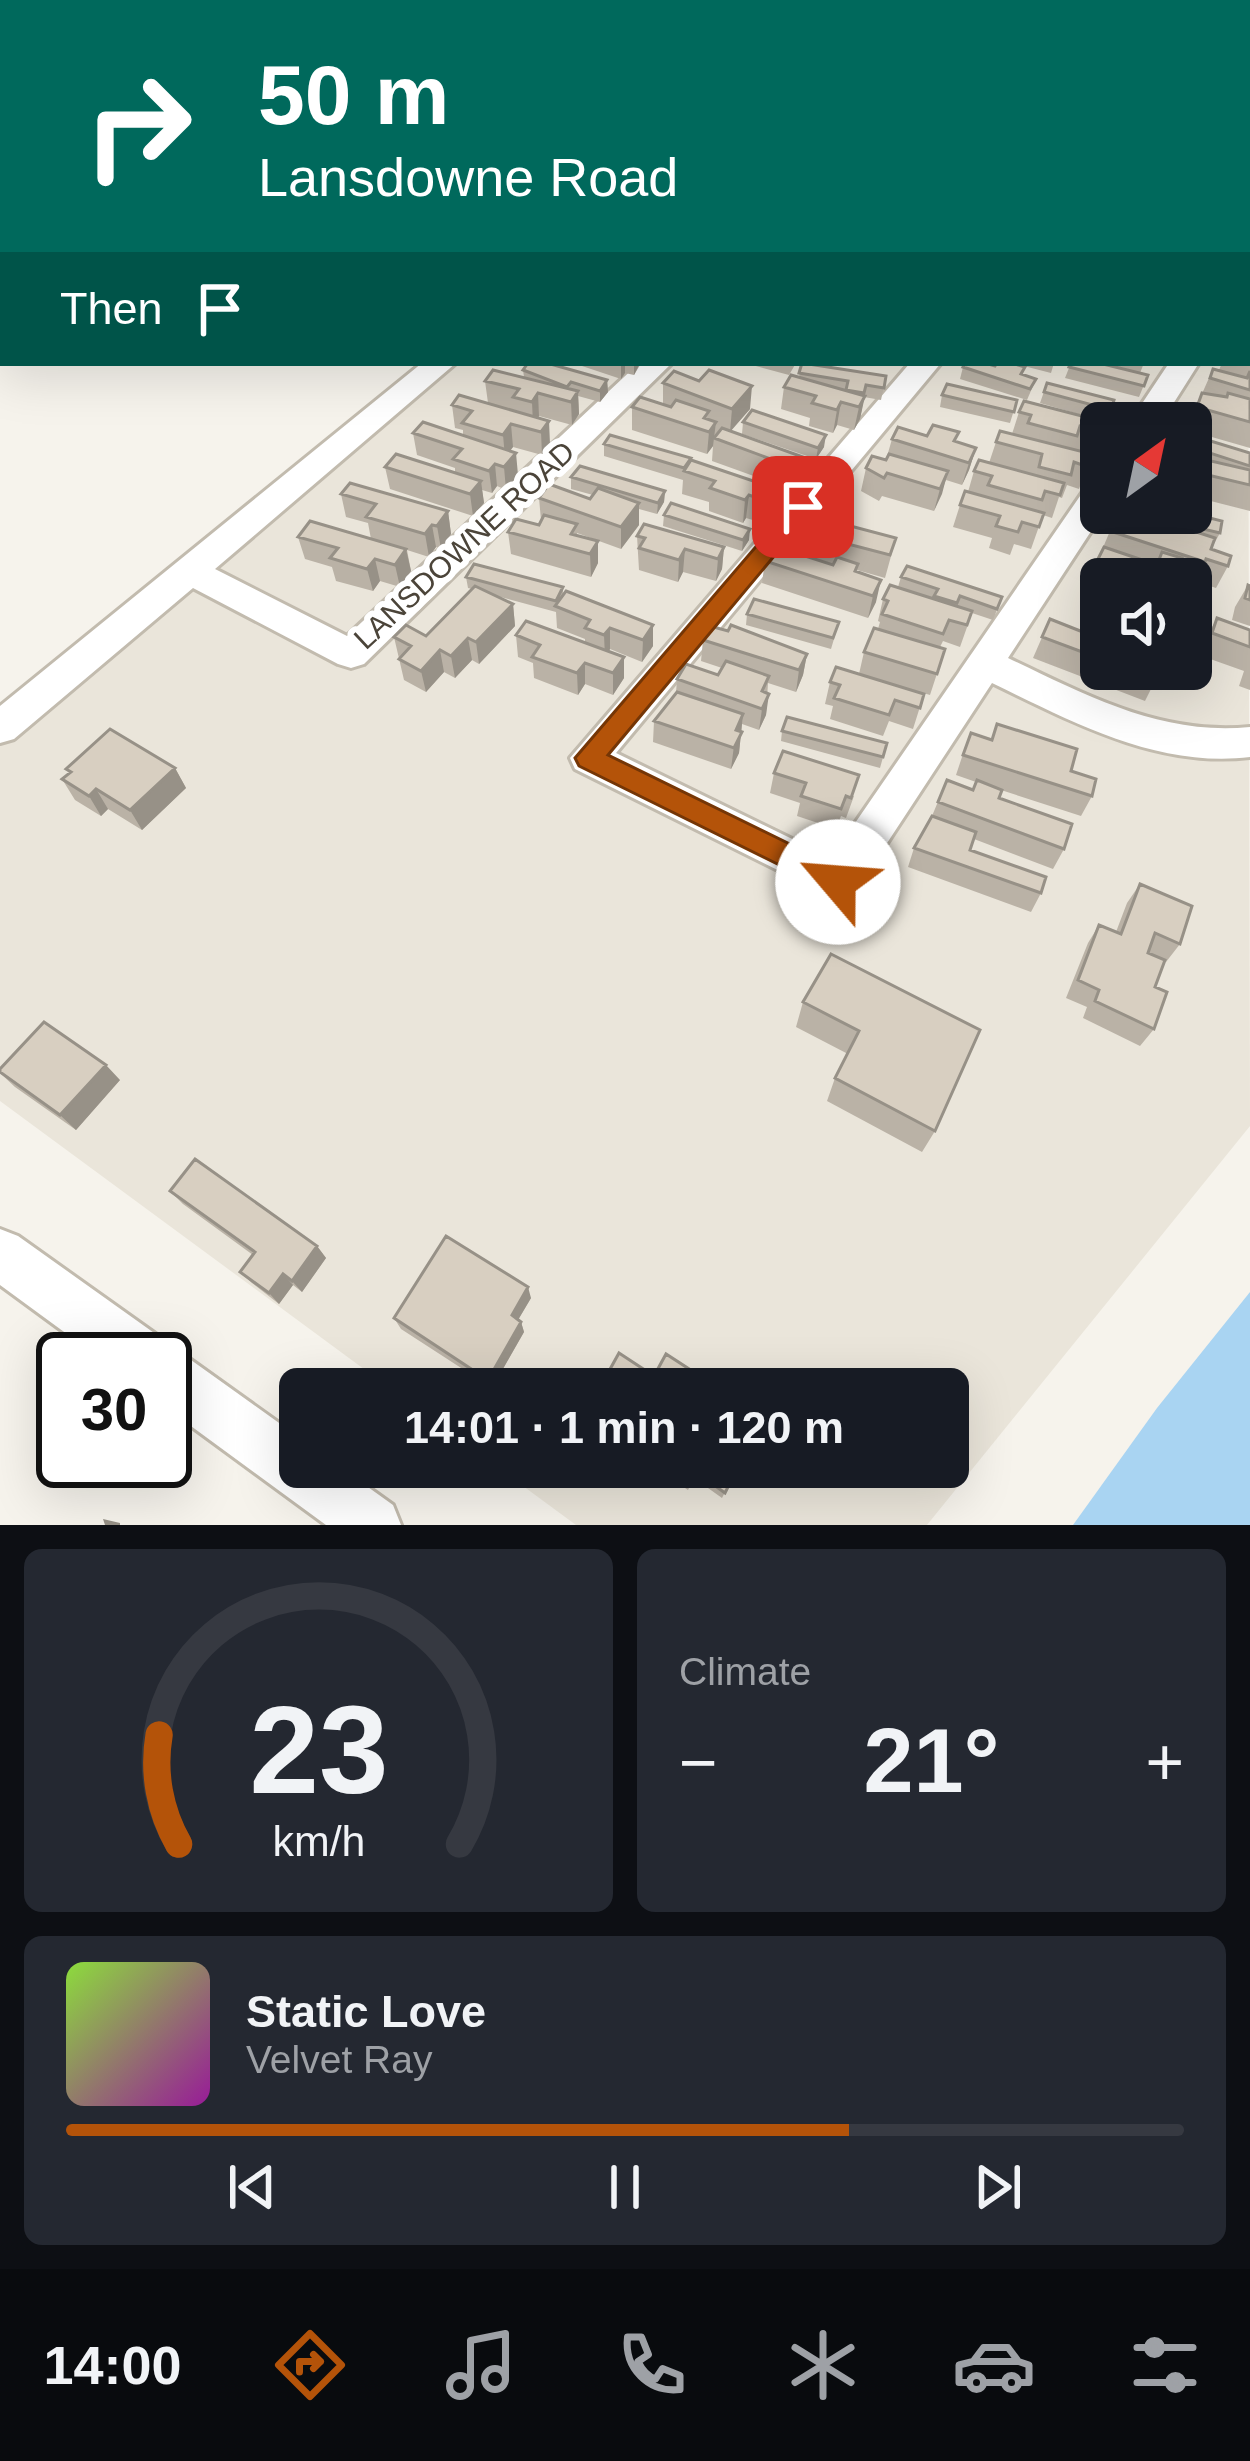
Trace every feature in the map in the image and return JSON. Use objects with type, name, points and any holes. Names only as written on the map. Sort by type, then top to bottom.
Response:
[{"type":"street","points":[[0,728],[437,366]]},
{"type":"street","name":"LANSDOWNE ROAD","points":[[190,571],[352,654],[654,366]]},
{"type":"street","points":[[923,366],[589,758],[838,882],[1080,523]]},
{"type":"street","points":[[1159,402],[1182,366]]},
{"type":"street","points":[[988,665],[1127,728],[1222,748],[1250,742]]},
{"type":"street","points":[[0,1254],[108,1332]]},
{"type":"street","points":[[192,1394],[373,1525]]},
{"type":"shaded area","points":[[426,366],[1248,366],[1250,1126],[969,1473],[969,1368],[362,1368],[0,1101],[0,715]]},
{"type":"shaded area","points":[[526,1488],[957,1488],[927,1525],[576,1525]]},
{"type":"water","points":[[1250,1292],[1250,1525],[1073,1525],[1157,1408]]},
{"type":"building","points":[[526,366],[558,366],[607,380],[600,391],[571,382],[567,387],[523,370]]},
{"type":"building","points":[[801,366],[821,366],[886,376],[884,388],[866,385],[864,393],[846,390],[848,381],[799,373]]},
{"type":"building","points":[[1022,366],[1021,374],[1036,379],[1030,389],[963,367]]},
{"type":"building","points":[[1111,366],[1148,375],[1144,386],[1069,367]]},
{"type":"building","points":[[1213,369],[1247,378],[1250,371],[1250,390],[1210,378]]},
{"type":"building","points":[[493,370],[578,391],[571,402],[538,393],[532,402],[513,397],[519,389],[485,381]]},
{"type":"building","points":[[709,370],[752,386],[732,409],[663,383],[674,371],[699,381]]},
{"type":"building","points":[[791,375],[865,396],[859,407],[841,402],[837,410],[812,403],[816,396],[784,387]]},
{"type":"building","points":[[1047,383],[1114,400],[1081,402],[1044,392]]},
{"type":"building","points":[[947,384],[1017,400],[1014,412],[942,395]]},
{"type":"building","points":[[1202,393],[1250,399],[1250,422],[1212,411],[1212,402],[1199,402]]},
{"type":"building","points":[[459,395],[549,421],[541,432],[511,424],[503,435],[462,423],[472,411],[452,405]]},
{"type":"building","points":[[640,397],[671,407],[676,400],[709,411],[704,418],[716,422],[709,432],[632,407]]},
{"type":"building","points":[[1024,401],[1080,415],[1077,436],[1028,423],[1031,415],[1019,412]]},
{"type":"building","points":[[752,410],[826,435],[818,448],[743,422]]},
{"type":"building","points":[[423,422],[516,453],[504,467],[495,464],[489,471],[453,459],[462,449],[413,433]]},
{"type":"building","points":[[933,425],[959,432],[954,441],[976,448],[969,463],[892,439],[898,427],[927,436]]},
{"type":"building","points":[[722,428],[803,457],[791,474],[764,464],[768,458],[714,438]]},
{"type":"building","points":[[1000,431],[1080,451],[1080,464],[1074,462],[1071,475],[1039,467],[1042,454],[996,442]]},
{"type":"building","points":[[610,435],[691,458],[684,468],[604,444]]},
{"type":"building","points":[[1212,441],[1250,453],[1250,466],[1212,454]]},
{"type":"building","points":[[396,454],[481,481],[470,494],[385,467]]},
{"type":"building","points":[[889,454],[948,471],[940,489],[887,473],[884,478],[866,468],[872,456],[886,460]]},
{"type":"building","points":[[691,460],[774,488],[766,501],[749,495],[745,500],[710,488],[715,481],[684,471]]},
{"type":"building","points":[[979,460],[1064,483],[1060,495],[1045,491],[1042,500],[988,485],[992,476],[974,471]]},
{"type":"building","points":[[1212,461],[1250,470],[1250,485],[1212,476]]},
{"type":"building","points":[[580,466],[665,491],[658,503],[571,477]]},
{"type":"building","points":[[350,483],[448,511],[425,534],[366,517],[376,504],[341,494]]},
{"type":"building","points":[[549,484],[590,499],[598,488],[639,503],[621,527],[539,498]]},
{"type":"building","points":[[965,491],[1044,513],[1039,527],[1022,522],[1018,532],[996,526],[1000,516],[960,505]]},
{"type":"building","points":[[671,503],[750,529],[743,540],[664,515]]},
{"type":"building","points":[[805,514],[896,538],[890,555],[798,531]]},
{"type":"building","points":[[544,515],[577,524],[571,534],[598,541],[590,554],[508,532],[516,519],[539,525]]},
{"type":"building","points":[[1212,518],[1222,521],[1220,533],[1212,531]]},
{"type":"building","points":[[310,521],[406,549],[395,565],[375,559],[367,569],[330,558],[338,548],[298,537]]},
{"type":"building","points":[[644,524],[724,547],[718,559],[685,549],[679,560],[639,548],[645,538],[637,536]]},
{"type":"building","points":[[1119,534],[1203,534],[1215,538],[1211,549],[1231,556],[1228,566],[1212,558],[1193,558]]},
{"type":"building","points":[[774,546],[833,565],[837,557],[858,564],[855,571],[881,580],[873,596],[765,561]]},
{"type":"building","points":[[1104,547],[1136,558],[1098,558]]},
{"type":"building","points":[[474,564],[563,587],[556,601],[466,577]]},
{"type":"building","points":[[907,566],[1002,597],[997,609],[960,596],[957,603],[934,596],[938,589],[901,577]]},
{"type":"building","points":[[890,585],[972,611],[967,625],[949,620],[943,634],[882,614]]},
{"type":"building","points":[[475,586],[513,604],[476,642],[468,638],[451,656],[440,650],[421,671],[399,659],[411,646],[394,637],[406,625],[426,636]]},
{"type":"building","points":[[566,591],[653,625],[643,640],[610,628],[604,635],[585,628],[590,620],[555,606]]},
{"type":"building","points":[[754,599],[839,622],[833,638],[747,614]]},
{"type":"building","points":[[1217,618],[1250,630],[1250,647],[1212,633]]},
{"type":"building","points":[[1050,619],[1080,631],[1080,651],[1042,637]]},
{"type":"building","points":[[526,621],[624,657],[613,673],[585,663],[577,673],[532,657],[540,645],[516,635]]},
{"type":"building","points":[[731,625],[807,654],[799,670],[703,640],[710,626],[728,631]]},
{"type":"building","points":[[874,628],[945,649],[937,674],[864,652]]},
{"type":"building","points":[[726,661],[769,676],[762,691],[769,694],[762,709],[677,679],[686,664],[718,675]]},
{"type":"building","points":[[836,667],[924,694],[920,708],[895,700],[889,715],[834,698],[840,685],[830,682]]},
{"type":"building","points":[[677,692],[743,714],[736,730],[742,732],[734,748],[654,721]]},
{"type":"building","points":[[787,717],[887,743],[883,757],[782,731]]},
{"type":"building","points":[[997,724],[1077,749],[1071,771],[1096,779],[1092,796],[963,755],[971,733],[992,740]]},
{"type":"building","points":[[110,729],[175,768],[130,810],[96,789],[89,796],[62,779],[71,772],[66,769]]},
{"type":"building","points":[[783,751],[859,775],[851,798],[846,796],[841,809],[801,796],[806,783],[774,773]]},
{"type":"building","points":[[947,780],[973,790],[977,780],[1002,790],[999,798],[1072,824],[1064,849],[938,802]]},
{"type":"building","points":[[932,816],[976,832],[970,850],[1046,877],[1041,893],[914,848]]},
{"type":"building","points":[[1140,884],[1192,906],[1180,944],[1155,933],[1148,953],[1165,960],[1155,987],[1167,992],[1154,1029],[1095,1001],[1099,990],[1078,980],[1099,925],[1121,934]]},
{"type":"building","points":[[831,954],[980,1030],[935,1131],[835,1078],[859,1031],[803,1002]]},
{"type":"building","points":[[44,1022],[106,1065],[60,1115],[0,1072]]},
{"type":"building","points":[[195,1159],[317,1246],[292,1281],[283,1274],[269,1293],[240,1272],[255,1252],[170,1191]]},
{"type":"building","points":[[446,1236],[528,1287],[512,1315],[521,1322],[495,1368],[470,1368],[394,1318]]},
{"type":"building","points":[[619,1353],[642,1368],[611,1368]]},
{"type":"building","points":[[666,1354],[688,1368],[658,1368]]},
{"type":"route","points":[[803,507],[589,758],[838,882]]}]
